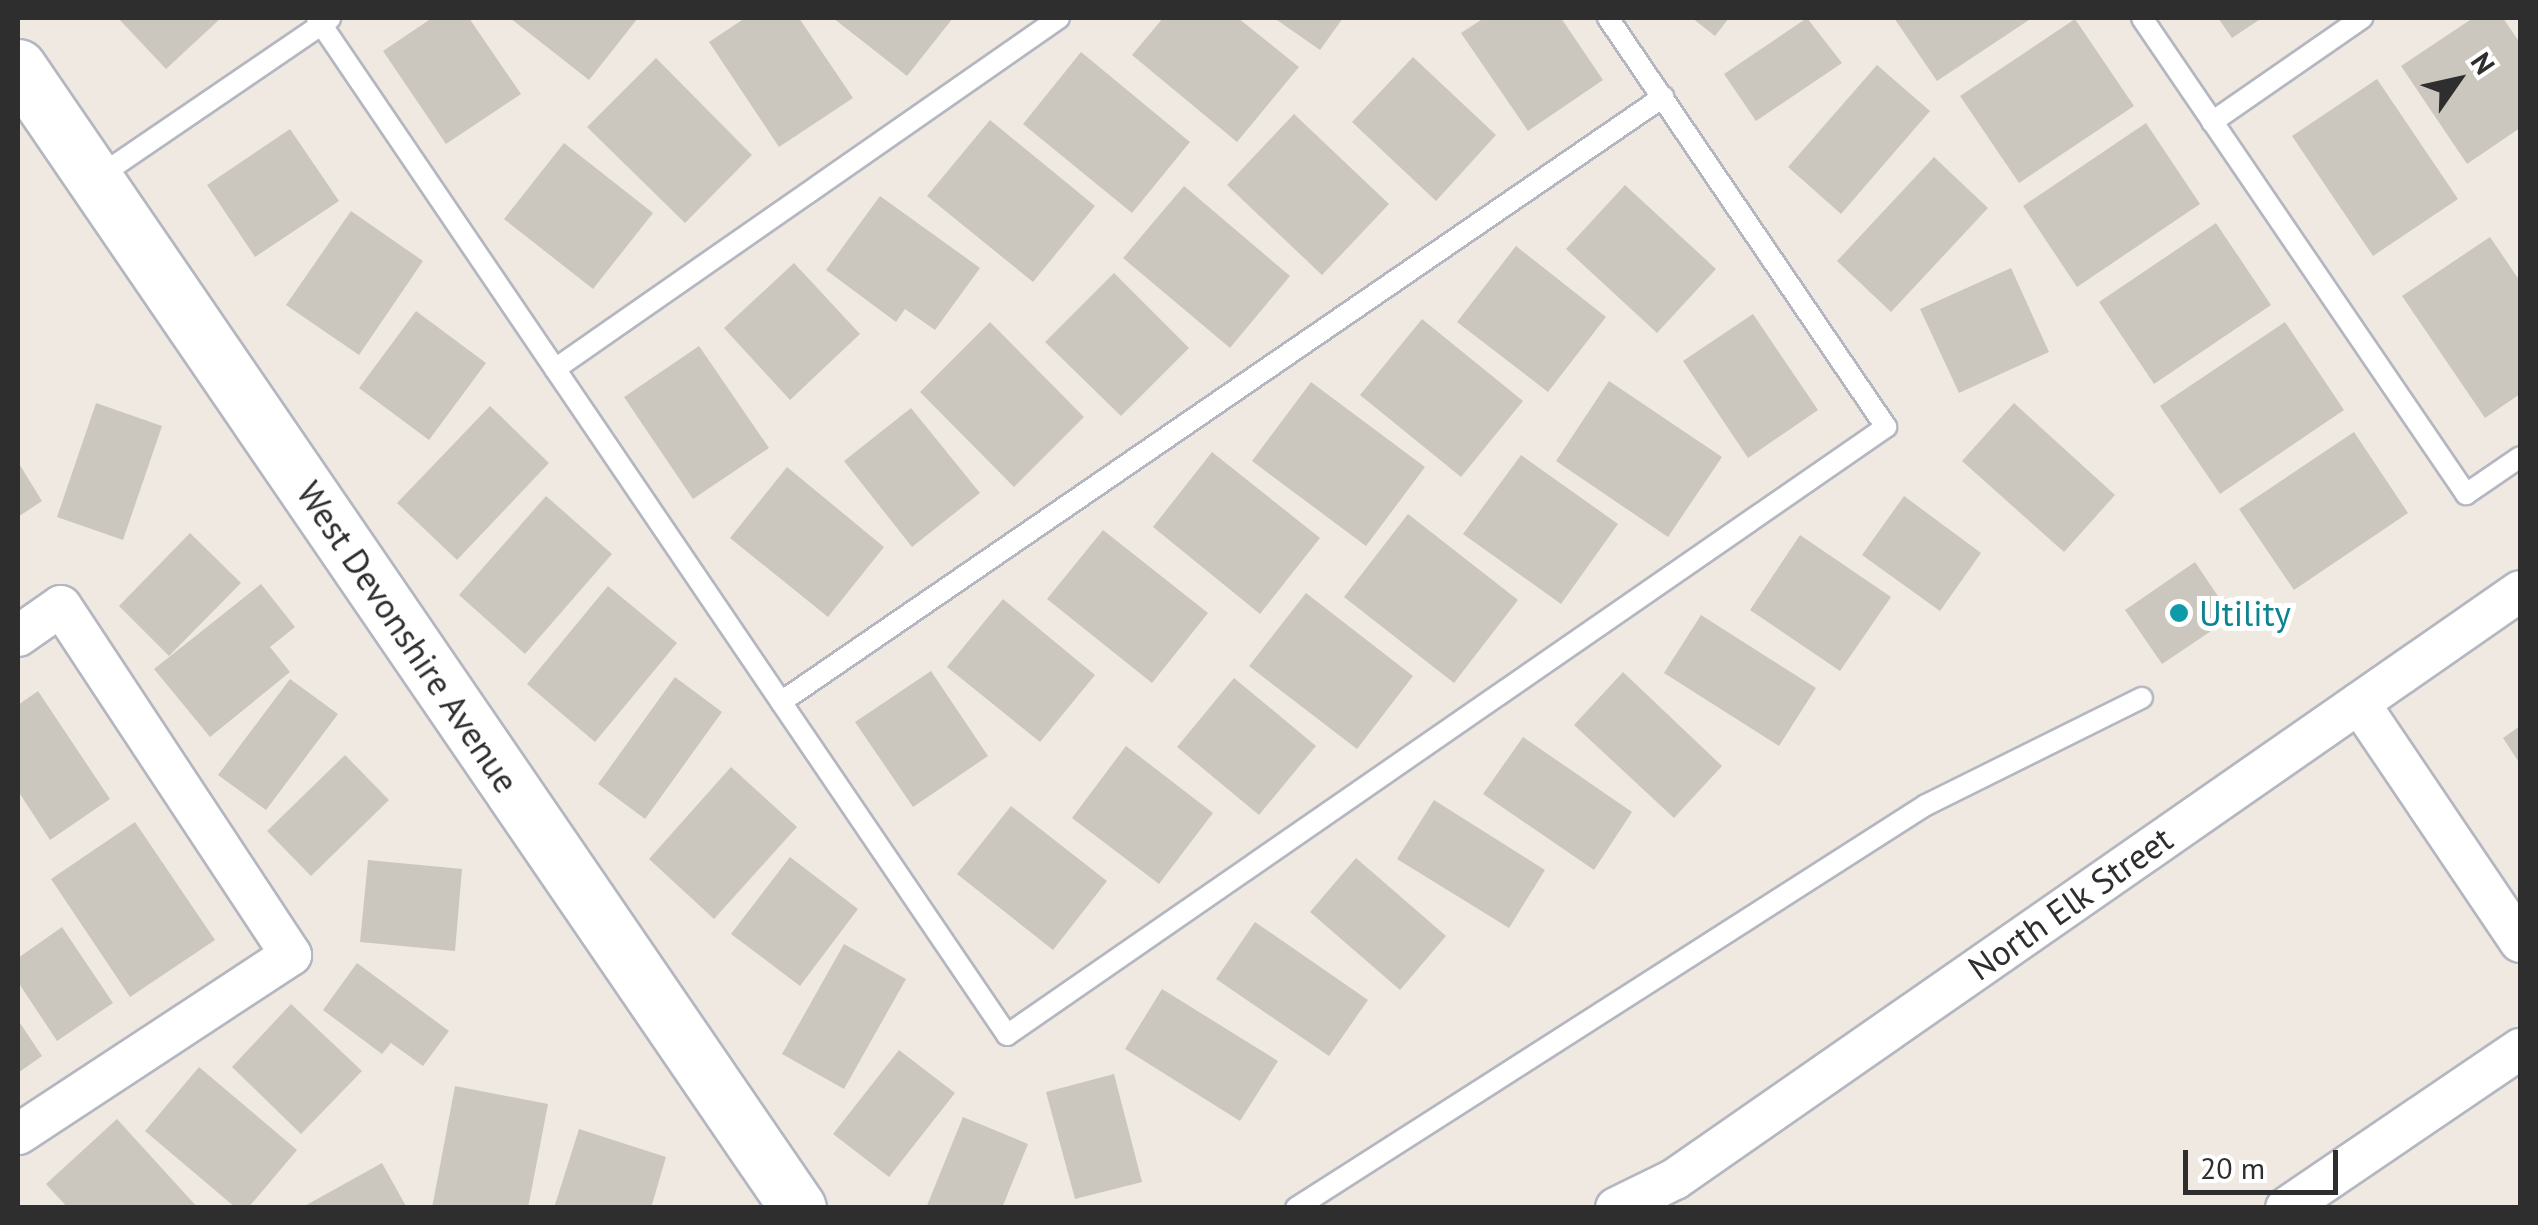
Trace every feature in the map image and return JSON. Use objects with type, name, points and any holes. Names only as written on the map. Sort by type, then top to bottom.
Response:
[{"type":"street","name":"West Devonshire Avenue","points":[[18,67],[798,1208]]},
{"type":"street","name":"North Elk Street","points":[[1616,1208],[1674,1178],[2520,591]]},
{"type":"street","points":[[18,636],[61,606],[291,955],[18,1134]]},
{"type":"street","points":[[2359,703],[2520,942]]},
{"type":"street","points":[[2286,1208],[2520,1049]]},
{"type":"lane","points":[[555,369],[1059,18]]},
{"type":"lane","points":[[94,179],[323,20],[555,369],[1008,1034],[1886,427],[1608,18]]},
{"type":"lane","points":[[2142,18],[2466,494],[2520,457]]},
{"type":"lane","points":[[2212,122],[2362,18]]},
{"type":"lane","points":[[781,702],[1662,97]]},
{"type":"lane","points":[[1296,1208],[1926,805],[2142,698]]},
{"type":"building","points":[[118,18],[221,18],[166,69]]},
{"type":"building","points":[[432,18],[469,18],[521,94],[446,144],[383,51]]},
{"type":"building","points":[[510,18],[638,18],[589,80]]},
{"type":"building","points":[[745,18],[799,18],[853,98],[779,147],[709,42]]},
{"type":"building","points":[[833,18],[953,18],[907,76]]},
{"type":"building","points":[[1163,18],[1238,18],[1299,67],[1237,142],[1132,55]]},
{"type":"building","points":[[1274,18],[1343,18],[1320,50]]},
{"type":"building","points":[[1484,18],[1561,18],[1603,80],[1528,131],[1461,33]]},
{"type":"building","points":[[1692,18],[1729,18],[1715,36]]},
{"type":"building","points":[[1807,18],[1842,63],[1756,121],[1724,74]]},
{"type":"building","points":[[1894,18],[2032,18],[1937,81]]},
{"type":"building","points":[[2218,18],[2262,18],[2232,38]]},
{"type":"building","points":[[2473,18],[2503,18],[2520,43],[2520,128],[2467,164],[2401,66]]},
{"type":"building","points":[[2075,19],[2134,106],[2019,183],[1960,96]]},
{"type":"building","points":[[1081,52],[1190,142],[1132,213],[1023,124]]},
{"type":"building","points":[[1413,57],[1496,135],[1436,201],[1352,122]]},
{"type":"building","points":[[656,58],[752,155],[685,223],[587,127]]},
{"type":"building","points":[[1877,65],[1930,111],[1841,214],[1788,167]]},
{"type":"building","points":[[2377,79],[2458,199],[2373,256],[2292,136]]},
{"type":"building","points":[[1294,114],[1389,204],[1322,275],[1227,185]]},
{"type":"building","points":[[990,120],[1095,206],[1033,282],[927,196]]},
{"type":"building","points":[[2146,123],[2200,204],[2077,287],[2023,206]]},
{"type":"building","points":[[290,129],[339,201],[255,257],[207,185]]},
{"type":"building","points":[[564,143],[653,213],[593,289],[504,219]]},
{"type":"building","points":[[1934,157],[1988,208],[1891,312],[1837,261]]},
{"type":"building","points":[[1625,185],[1716,269],[1657,333],[1566,249]]},
{"type":"building","points":[[1184,186],[1290,276],[1230,348],[1123,258]]},
{"type":"building","points":[[880,196],[980,268],[935,330],[905,309],[896,322],[826,270]]},
{"type":"building","points":[[351,211],[423,261],[359,355],[286,305]]},
{"type":"building","points":[[2216,223],[2271,305],[2154,384],[2099,302]]},
{"type":"building","points":[[2490,237],[2520,281],[2520,394],[2485,418],[2402,296]]},
{"type":"building","points":[[1516,246],[1606,317],[1548,392],[1457,322]]},
{"type":"building","points":[[794,263],[860,334],[790,400],[724,328]]},
{"type":"building","points":[[2011,268],[2049,352],[1959,393],[1920,309]]},
{"type":"building","points":[[1114,273],[1189,348],[1121,416],[1045,342]]},
{"type":"building","points":[[416,311],[486,363],[429,440],[359,388]]},
{"type":"building","points":[[1753,314],[1818,410],[1748,458],[1683,361]]},
{"type":"building","points":[[1422,319],[1523,401],[1461,477],[1360,395]]},
{"type":"building","points":[[990,322],[1084,417],[1014,487],[920,392]]},
{"type":"building","points":[[2285,322],[2344,410],[2220,494],[2160,406]]},
{"type":"building","points":[[699,346],[769,448],[693,499],[624,397]]},
{"type":"building","points":[[1609,381],[1722,457],[1668,537],[1556,461]]},
{"type":"building","points":[[1311,382],[1425,467],[1366,546],[1252,461]]},
{"type":"building","points":[[96,403],[162,426],[123,540],[57,517]]},
{"type":"building","points":[[2014,403],[2115,495],[2064,552],[1962,461]]},
{"type":"building","points":[[490,406],[549,463],[457,560],[397,503]]},
{"type":"building","points":[[911,408],[980,493],[912,547],[844,461]]},
{"type":"building","points":[[2354,432],[2408,513],[2294,590],[2239,509]]},
{"type":"building","points":[[1212,452],[1320,538],[1260,614],[1153,527]]},
{"type":"building","points":[[1521,455],[1618,524],[1561,604],[1463,534]]},
{"type":"building","points":[[18,462],[42,501],[18,517]]},
{"type":"building","points":[[787,467],[884,547],[828,617],[730,538]]},
{"type":"building","points":[[546,496],[612,554],[525,654],[459,595]]},
{"type":"building","points":[[1904,496],[1981,553],[1940,611],[1862,555]]},
{"type":"building","points":[[1408,514],[1518,600],[1454,683],[1344,597]]},
{"type":"building","points":[[1103,530],[1208,613],[1152,683],[1047,599]]},
{"type":"building","points":[[190,533],[241,583],[169,656],[119,606]]},
{"type":"building","points":[[1800,535],[1891,597],[1840,671],[1750,610]]},
{"type":"building","name":"Utility","points":[[2195,562],[2232,617],[2162,664],[2125,610]]},
{"type":"building","points":[[261,584],[295,627],[270,647],[290,672],[210,737],[154,669]]},
{"type":"building","points":[[608,586],[677,643],[595,742],[527,684]]},
{"type":"building","points":[[1306,593],[1413,676],[1357,749],[1249,666]]},
{"type":"building","points":[[1003,599],[1095,675],[1040,742],[947,667]]},
{"type":"building","points":[[1701,615],[1816,688],[1779,746],[1664,673]]},
{"type":"building","points":[[931,671],[988,756],[913,807],[855,722]]},
{"type":"building","points":[[1623,672],[1722,766],[1674,818],[1574,725]]},
{"type":"building","points":[[675,677],[722,712],[645,819],[598,784]]},
{"type":"building","points":[[1234,678],[1316,746],[1259,815],[1177,747]]},
{"type":"building","points":[[290,679],[338,714],[266,810],[218,775]]},
{"type":"building","points":[[38,691],[110,799],[50,840],[18,791],[18,705]]},
{"type":"building","points":[[2520,726],[2520,764],[2503,738]]},
{"type":"building","points":[[1523,737],[1632,812],[1594,870],[1483,794]]},
{"type":"building","points":[[1126,746],[1213,813],[1159,884],[1072,818]]},
{"type":"building","points":[[345,755],[389,800],[311,876],[267,831]]},
{"type":"building","points":[[731,767],[797,827],[714,919],[649,859]]},
{"type":"building","points":[[1434,800],[1545,870],[1509,928],[1397,859]]},
{"type":"building","points":[[1011,806],[1107,881],[1053,950],[957,874]]},
{"type":"building","points":[[135,822],[215,940],[130,997],[51,879]]},
{"type":"building","points":[[790,857],[858,909],[800,986],[731,934]]},
{"type":"building","points":[[1356,858],[1446,936],[1400,990],[1310,912]]},
{"type":"building","points":[[368,860],[462,869],[455,951],[360,942]]},
{"type":"building","points":[[1255,922],[1368,1000],[1329,1056],[1216,979]]},
{"type":"building","points":[[62,927],[113,1003],[57,1041],[18,982],[18,958]]},
{"type":"building","points":[[844,944],[906,979],[844,1089],[782,1054]]},
{"type":"building","points":[[357,963],[449,1031],[423,1066],[391,1043],[382,1054],[323,1010]]},
{"type":"building","points":[[1162,989],[1278,1061],[1240,1121],[1125,1049]]},
{"type":"building","points":[[291,1004],[362,1071],[301,1134],[232,1067]]},
{"type":"building","points":[[18,1020],[42,1056],[18,1073]]},
{"type":"building","points":[[899,1050],[955,1093],[889,1177],[833,1134]]},
{"type":"building","points":[[199,1067],[297,1150],[248,1208],[236,1208],[145,1131]]},
{"type":"building","points":[[1114,1074],[1142,1182],[1075,1199],[1046,1092]]},
{"type":"building","points":[[455,1086],[548,1104],[528,1208],[432,1208]]},
{"type":"building","points":[[963,1117],[1028,1144],[1002,1208],[926,1208]]},
{"type":"building","points":[[117,1119],[198,1208],[68,1208],[46,1184]]},
{"type":"building","points":[[579,1129],[666,1157],[651,1208],[554,1208]]},
{"type":"building","points":[[382,1163],[407,1208],[301,1208]]},
{"type":"place","name":"Utility","points":[[2179,613]]}]
